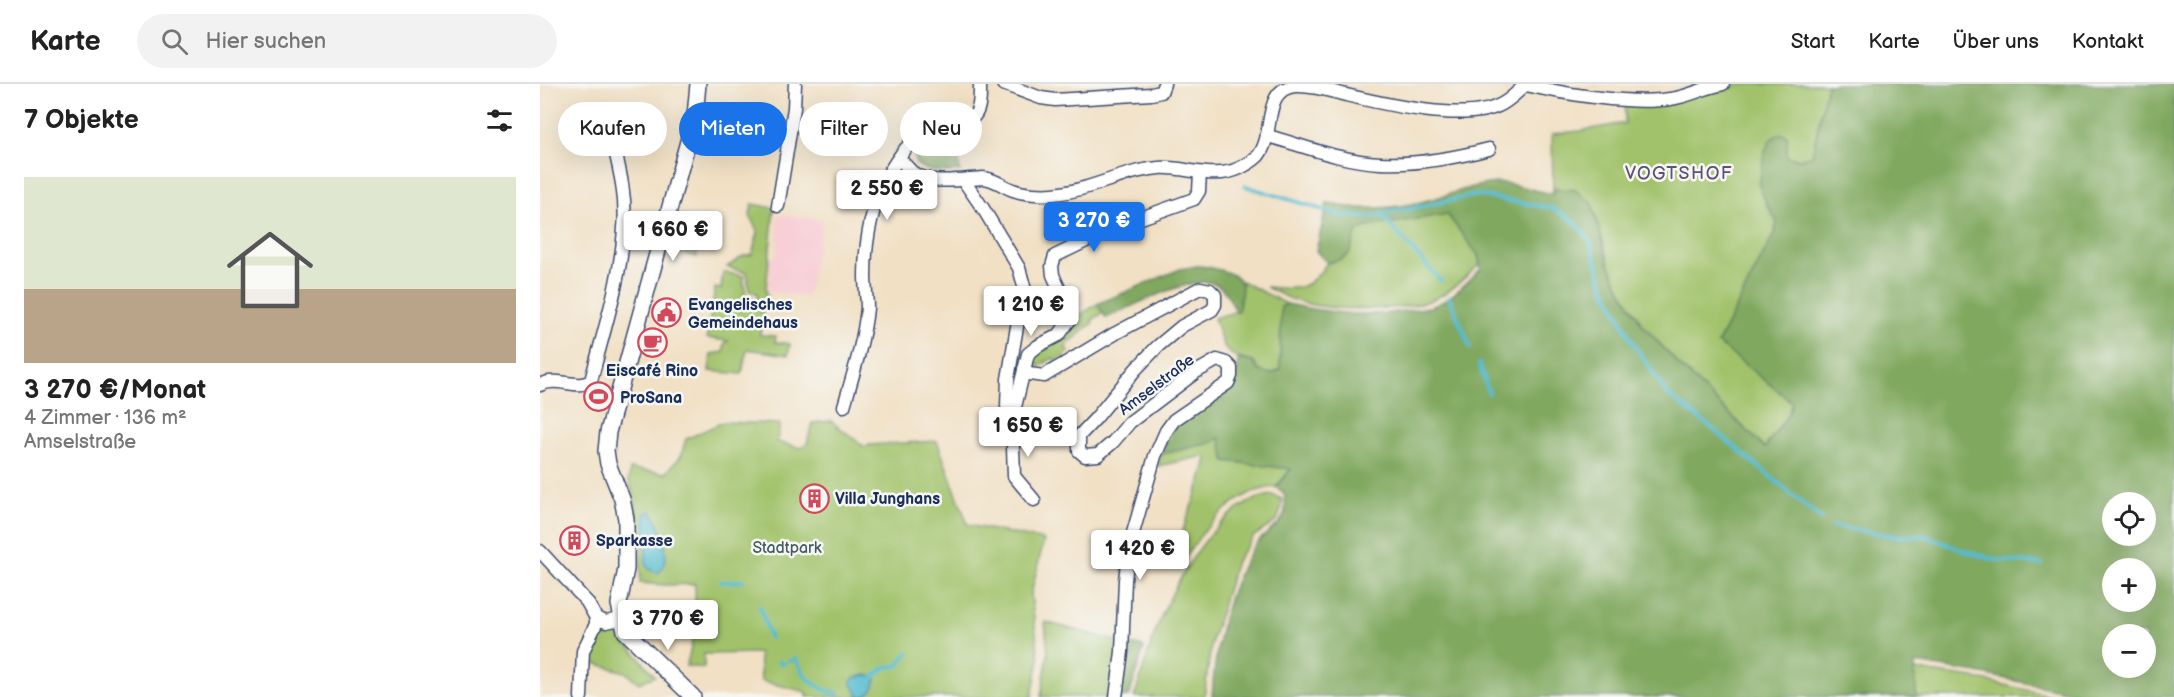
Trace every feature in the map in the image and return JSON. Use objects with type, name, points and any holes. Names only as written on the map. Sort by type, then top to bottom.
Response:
[{"type":"main road","points":[[693,697],[625,630],[621,619],[619,604],[626,568],[626,519],[622,499],[608,464],[606,450],[608,432],[695,116],[698,84]]},
{"type":"street","points":[[778,206],[794,108],[795,84]]},
{"type":"street","points":[[844,406],[855,370],[867,308],[865,275],[867,245],[879,195],[890,170],[910,145],[926,136],[966,123],[975,115],[980,97],[980,84]]},
{"type":"street","points":[[1003,84],[1041,98],[1054,100],[1162,88]]},
{"type":"street","points":[[899,159],[914,173],[933,179],[964,181],[987,178],[1015,191],[1052,194],[1100,183],[1144,169],[1167,167],[1200,173],[1236,170],[1259,155],[1268,136],[1273,102],[1281,91],[1297,86],[1317,88],[1389,104],[1465,114],[1480,112],[1502,104],[1526,84],[1569,93],[1647,102],[1671,99],[1724,84]]},
{"type":"street","points":[[1268,136],[1337,156],[1378,163],[1401,163],[1461,156],[1489,148]]},
{"type":"street","points":[[540,385],[554,381],[583,385],[591,381],[618,274],[625,228],[623,190],[616,156]]},
{"type":"street","points":[[1034,500],[1014,476],[1012,419],[1028,354],[1059,335],[1069,321],[1070,313],[1053,275],[1052,266],[1055,256],[1113,228],[1194,199],[1199,191],[1200,173]]},
{"type":"street","points":[[964,181],[1019,268],[1024,286],[1008,379],[1007,406],[1012,419]]},
{"type":"street","name":"Amselstraße","points":[[1024,369],[1029,374],[1044,376],[1116,333],[1200,288],[1210,290],[1215,295],[1215,305],[1212,310],[1182,326],[1158,346],[1079,436],[1079,451],[1085,456],[1098,455],[1130,422],[1196,372],[1217,360],[1226,363],[1231,368],[1228,383],[1174,420],[1166,431],[1150,474],[1129,547],[1122,652],[1116,697]]},
{"type":"street","points":[[540,552],[586,602],[596,618],[596,624],[583,651],[581,697]]},
{"type":"street","points":[[596,618],[606,622],[621,619]]},
{"type":"shaded area","points":[[778,214],[823,220],[807,297],[768,292],[771,256],[776,257]]},
{"type":"green space","points":[[1735,84],[1827,84],[1812,156],[1799,159],[1787,157],[1787,136],[1766,203],[1777,222],[1775,232],[1718,343],[1792,402],[1789,413],[1765,448],[1679,365],[1642,324],[1621,290],[1609,264],[1592,203],[1575,190],[1553,189],[1552,134],[1625,123],[1625,104],[1734,87]]},
{"type":"green space","points":[[1827,84],[2174,84],[2174,697],[2092,697],[1978,673],[1915,663],[1916,697],[1212,697],[1219,640],[1234,586],[1256,543],[1281,521],[1285,505],[1284,493],[1276,487],[1291,469],[1225,461],[1220,438],[1210,443],[1162,454],[1174,427],[1185,416],[1224,390],[1236,371],[1238,359],[1253,362],[1259,371],[1271,374],[1280,370],[1281,307],[1287,304],[1333,312],[1364,314],[1425,308],[1447,299],[1481,269],[1478,255],[1447,214],[1367,227],[1357,231],[1349,254],[1327,263],[1316,251],[1327,203],[1355,208],[1395,207],[1495,183],[1553,194],[1553,189],[1575,190],[1592,203],[1609,264],[1621,290],[1642,324],[1679,365],[1765,448],[1789,413],[1792,402],[1718,343],[1775,232],[1777,222],[1759,185],[1765,151],[1771,139],[1781,133],[1787,136],[1787,157],[1799,159],[1812,156]]},
{"type":"green space","points":[[914,156],[958,156],[960,171],[937,172],[916,164]]},
{"type":"green space","points":[[752,204],[774,208],[766,289],[768,308],[758,303],[757,293],[749,291],[747,273],[727,267],[743,256],[752,254],[758,233],[750,216]]},
{"type":"green space","points":[[1447,214],[1478,255],[1480,264],[1454,287],[1436,298],[1423,303],[1390,308],[1334,308],[1299,302],[1266,287],[1294,288],[1308,284],[1327,263],[1349,254],[1356,231],[1367,227]]},
{"type":"green space","points":[[678,216],[699,221],[696,239],[697,257],[671,250]]},
{"type":"green space","points":[[1197,266],[1221,270],[1238,278],[1242,288],[1238,311],[1236,312],[1221,288],[1213,283],[1202,282],[1159,294],[1106,318],[1097,304],[1180,269]]},
{"type":"green space","points":[[723,272],[743,276],[746,296],[753,298],[763,312],[760,335],[776,336],[775,342],[790,344],[788,355],[747,349],[742,374],[709,371],[711,354],[724,352],[724,344],[728,341],[707,338],[715,288],[721,289]]},
{"type":"green space","points":[[1239,280],[1287,304],[1281,307],[1280,370],[1271,374],[1258,371],[1253,362],[1235,356],[1225,348],[1222,342],[1214,318],[1238,311],[1242,284]]},
{"type":"green space","points":[[1097,304],[1103,313],[1092,320],[1093,323],[1065,346],[1069,352],[1056,361],[1053,358],[1040,366],[1033,365],[1032,357],[1070,330],[1083,313]]},
{"type":"green space","name":"Stadtpark","points":[[831,421],[865,447],[937,441],[968,525],[1044,540],[1031,594],[1039,659],[1032,697],[807,697],[807,692],[761,681],[759,653],[704,654],[704,668],[686,666],[694,626],[695,584],[640,583],[641,533],[629,480],[630,469],[666,473],[681,456],[686,439],[723,422],[780,424],[777,442],[801,448],[807,444],[812,423]]},
{"type":"green space","points":[[1220,438],[1226,461],[1292,468],[1276,487],[1245,496],[1219,514],[1198,539],[1180,566],[1179,550],[1182,535],[1207,459],[1205,456],[1158,466],[1162,454],[1210,443]]},
{"type":"green space","points":[[1272,495],[1282,499],[1278,518],[1254,536],[1236,561],[1212,640],[1204,697],[1134,697],[1159,622],[1189,564],[1218,526],[1235,511],[1253,501]]},
{"type":"green space","points":[[1045,622],[1118,641],[1113,694],[1107,697],[1041,697],[1048,653]]},
{"type":"green space","points":[[617,632],[655,676],[639,683],[625,672],[590,662],[592,648],[599,633]]},
{"type":"green space","points":[[1126,643],[1144,647],[1129,697],[1118,697]]},
{"type":"green space","points":[[1915,670],[1973,678],[2058,697],[1916,697]]},
{"type":"water","points":[[651,511],[659,524],[664,542],[665,560],[663,568],[658,573],[650,570],[646,565],[645,514]]},
{"type":"water","points":[[866,675],[876,679],[872,691],[866,696],[858,695],[851,682],[854,678]]},
{"type":"waterway","points":[[1245,186],[1340,215],[1369,217],[1477,195],[1551,208],[1563,214],[1575,222],[1590,241],[1604,287],[1633,343],[1668,395],[1717,432],[1821,519]]},
{"type":"waterway","points":[[1381,215],[1441,281]]},
{"type":"waterway","points":[[1449,297],[1470,347]]},
{"type":"waterway","points":[[1479,364],[1489,393]]},
{"type":"waterway","points":[[1832,526],[1894,536],[1926,536],[1996,560],[2042,564]]},
{"type":"waterway","points":[[721,582],[743,581]]},
{"type":"waterway","points":[[760,607],[770,638]]},
{"type":"waterway","points":[[872,679],[885,667],[898,666],[905,656]]},
{"type":"waterway","points":[[789,661],[796,659],[808,678],[827,691]]},
{"type":"waterway","points":[[779,661],[781,664],[784,663]]},
{"type":"waterway","points":[[830,692],[838,693]]},
{"type":"place","name":"Evangelisches Gemeindehaus","points":[[667,313]]},
{"type":"place","name":"Eiscafé Rino","points":[[652,342]]},
{"type":"place","name":"ProSana","points":[[599,397]]},
{"type":"place","name":"Villa Junghans","points":[[814,498]]},
{"type":"place","name":"Sparkasse","points":[[575,540]]},
{"type":"district","name":"VOGTSHOF","points":[[1679,173]]}]
